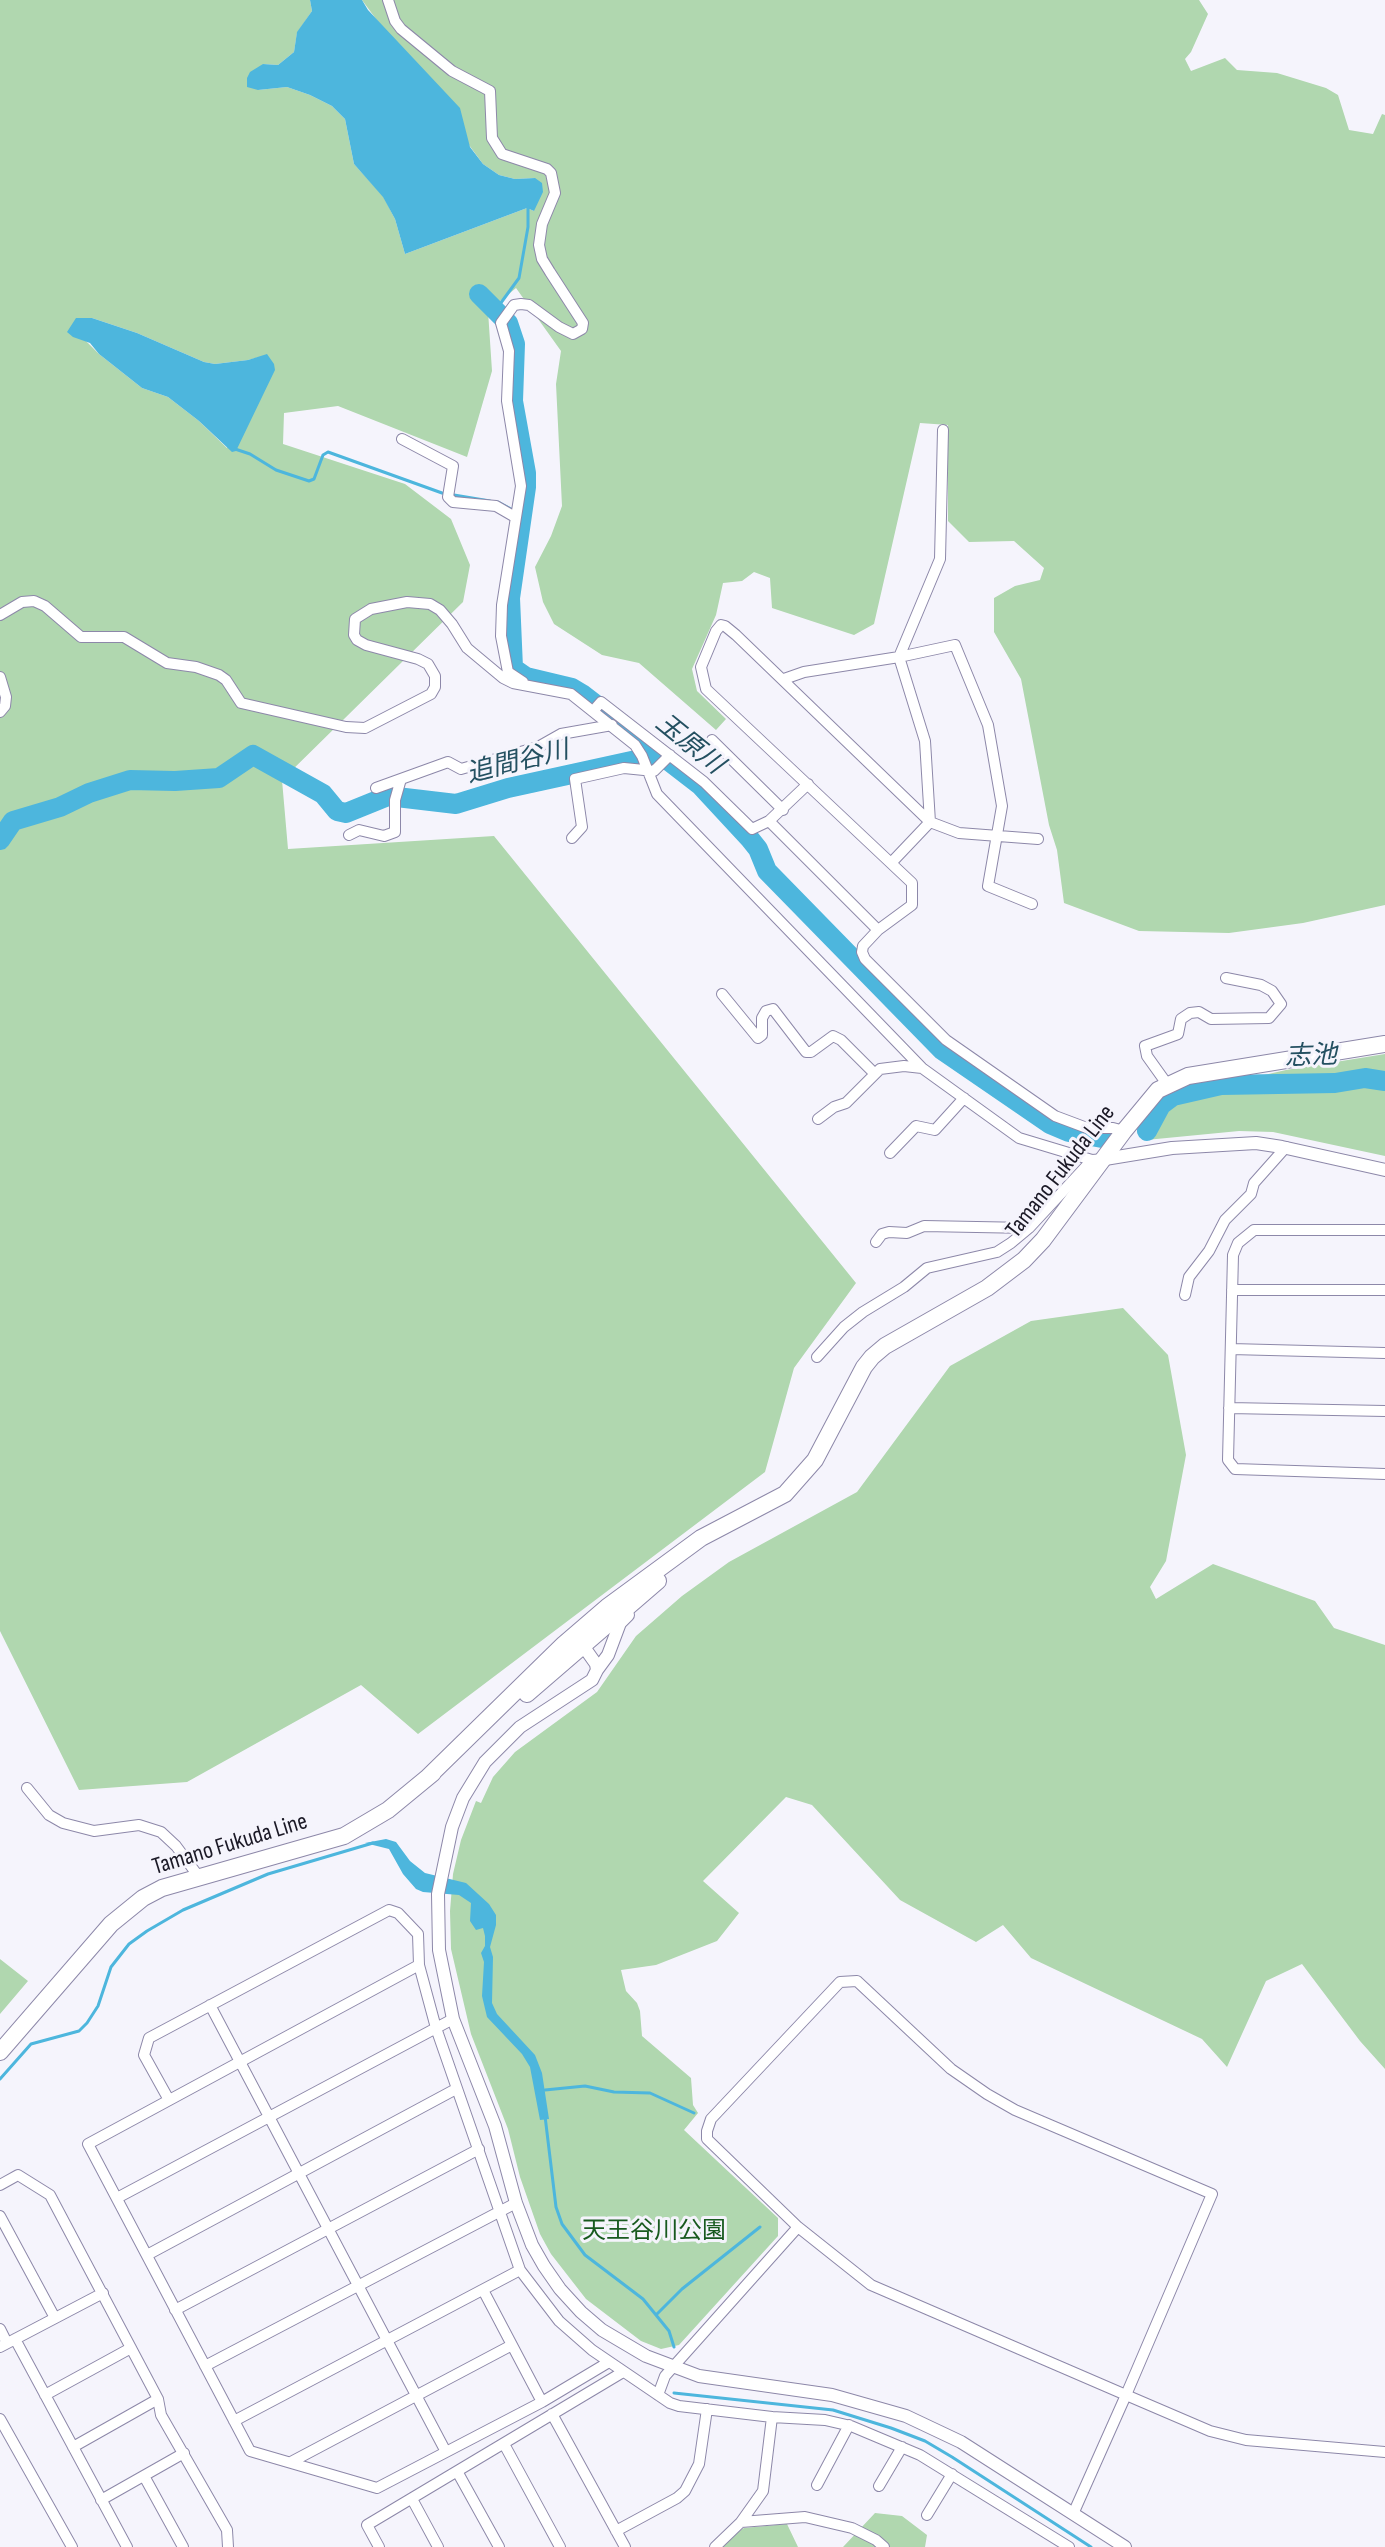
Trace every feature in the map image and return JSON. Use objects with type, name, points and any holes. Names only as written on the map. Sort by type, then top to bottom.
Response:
[{"type":"main road","name":"Tamano Fukuda Line","points":[[579,1640],[607,1607],[701,1538],[785,1494],[815,1460],[872,1357],[885,1346],[987,1288],[1013,1269],[1043,1240],[1099,1160],[1149,1099],[1167,1084],[1188,1076],[1385,1044]]},
{"type":"main road","name":"Tamano Fukuda Line","points":[[0,2052],[125,1910],[162,1888],[344,1836],[388,1810],[579,1640],[728,1524]]},
{"type":"street","points":[[388,0],[401,29],[452,71],[490,91],[492,138],[502,154],[547,169],[554,179],[555,193],[542,224],[539,245],[542,259],[580,317],[582,329],[573,334],[566,331],[529,305],[514,305],[504,319],[509,351],[507,401],[521,486],[502,605],[501,636],[508,672],[528,685]]},
{"type":"street","points":[[892,862],[930,822],[925,741],[899,657],[940,559],[943,430]]},
{"type":"street","points":[[402,439],[453,466],[448,495],[453,502],[496,506],[515,517]]},
{"type":"street","points":[[0,615],[22,602],[34,601],[45,606],[81,637],[124,637],[167,663],[196,667],[219,675],[226,680],[241,703],[346,727],[365,728],[431,694],[435,676],[428,664],[418,659],[357,640],[354,635],[355,619],[371,609],[418,601],[430,604],[440,610],[467,648],[503,678],[513,683],[571,694],[597,706],[616,722],[645,764],[657,794],[922,1068],[1019,1138],[1099,1160],[1156,1149],[1256,1143],[1385,1170]]},
{"type":"street","points":[[1038,839],[959,833],[930,822],[784,679],[725,626],[721,625],[716,631],[701,667],[706,689],[912,883],[912,905],[878,930],[863,946],[865,959],[946,1040],[1055,1116],[1087,1128],[1124,1131]]},
{"type":"street","points":[[784,679],[804,672],[955,645],[988,725],[1002,806],[988,886],[1032,904]]},
{"type":"street","points":[[0,677],[6,697],[5,706],[0,712]]},
{"type":"street","points":[[376,788],[448,762],[461,769],[538,747],[561,734],[616,722],[633,727],[667,759],[704,782],[752,829],[783,810],[808,784]]},
{"type":"street","points":[[625,736],[633,727]]},
{"type":"street","points":[[712,740],[783,810]]},
{"type":"street","points":[[572,838],[582,827],[575,779],[645,764],[654,771],[667,759]]},
{"type":"street","points":[[349,835],[359,830],[384,836],[395,832],[396,797],[401,779]]},
{"type":"street","points":[[769,821],[878,930]]},
{"type":"street","points":[[1167,1084],[1147,1056],[1145,1046],[1178,1034],[1181,1019],[1199,1012],[1211,1019],[1269,1018],[1281,1004],[1272,991],[1261,985],[1226,978]]},
{"type":"street","points":[[722,994],[758,1038],[762,1035],[762,1018],[766,1011],[773,1009],[806,1052],[811,1052],[833,1036],[841,1040],[875,1074]]},
{"type":"street","points":[[818,1119],[834,1107],[846,1103],[875,1074],[888,1067],[922,1068]]},
{"type":"street","points":[[890,1153],[916,1126],[935,1130],[964,1098]]},
{"type":"street","points":[[1185,1295],[1189,1277],[1209,1251],[1225,1220],[1251,1194],[1254,1183],[1286,1147]]},
{"type":"street","points":[[817,1357],[844,1327],[927,1268],[997,1252],[1029,1228],[1099,1160]]},
{"type":"street","points":[[876,1242],[882,1234],[907,1233],[924,1226],[1029,1228]]},
{"type":"street","points":[[1385,1230],[1254,1230],[1238,1243],[1233,1255],[1228,1460],[1235,1469],[1385,1474]]},
{"type":"street","points":[[1232,1290],[1385,1290]]},
{"type":"street","points":[[1231,1349],[1385,1353]]},
{"type":"street","points":[[1229,1408],[1385,1411]]},
{"type":"street","points":[[668,1572],[620,1623],[608,1655],[592,1680],[520,1727],[485,1762],[463,1798],[452,1827],[438,1892],[437,1936],[453,2019],[495,2126],[516,2203],[532,2245],[560,2289],[581,2312],[624,2345],[673,2368],[699,2376],[832,2395],[906,2416],[961,2442],[1125,2547]]},
{"type":"street","points":[[579,1640],[591,1654],[597,1670]]},
{"type":"street","points":[[27,1788],[49,1815],[63,1823],[94,1831],[139,1825],[161,1832],[176,1846],[199,1877]]},
{"type":"street","points":[[169,2100],[144,2055],[149,2038],[389,1910],[398,1913],[418,1934],[437,1936]]},
{"type":"street","points":[[418,1934],[419,1965],[436,2028],[498,2212],[520,2270],[559,2321],[623,2372],[679,2406],[849,2425],[902,2447],[952,2474],[1069,2547]]},
{"type":"street","points":[[419,1965],[88,2144],[250,2451],[377,2488],[542,2402],[609,2362]]},
{"type":"street","points":[[1073,2514],[1126,2395],[1212,2194],[1015,2110],[951,2069],[857,1981],[840,1982],[711,2119],[707,2131],[707,2139],[798,2227],[871,2285],[1126,2395],[1210,2431],[1246,2440],[1385,2452]]},
{"type":"street","points":[[210,2005],[446,2452]]},
{"type":"street","points":[[117,2198],[453,2019]]},
{"type":"street","points":[[147,2255],[456,2089]]},
{"type":"street","points":[[175,2310],[479,2149]]},
{"type":"street","points":[[0,2185],[18,2175],[50,2195],[158,2399],[161,2415],[227,2530],[228,2547]]},
{"type":"street","points":[[205,2366],[516,2203]]},
{"type":"street","points":[[0,2216],[55,2318]]},
{"type":"street","points":[[658,2395],[665,2376],[798,2227]]},
{"type":"street","points":[[234,2421],[520,2270]]},
{"type":"street","points":[[483,2290],[542,2402]]},
{"type":"street","points":[[7,2343],[103,2293]]},
{"type":"street","points":[[0,2329],[45,2395],[127,2547]]},
{"type":"street","points":[[291,2462],[512,2345]]},
{"type":"street","points":[[45,2395],[131,2348]]},
{"type":"street","points":[[379,2547],[367,2525],[623,2372]]},
{"type":"street","points":[[73,2447],[158,2399]]},
{"type":"street","points":[[616,2531],[685,2491],[699,2464],[707,2409]]},
{"type":"street","points":[[552,2414],[625,2547]]},
{"type":"street","points":[[715,2547],[741,2522],[763,2491],[772,2417]]},
{"type":"street","points":[[0,2419],[72,2547]]},
{"type":"street","points":[[817,2485],[849,2425]]},
{"type":"street","points":[[504,2444],[560,2547]]},
{"type":"street","points":[[879,2486],[902,2447]]},
{"type":"street","points":[[101,2500],[184,2453]]},
{"type":"street","points":[[458,2473],[499,2547]]},
{"type":"street","points":[[927,2515],[952,2474]]},
{"type":"street","points":[[144,2476],[183,2547]]},
{"type":"street","points":[[412,2499],[438,2547]]},
{"type":"street","points":[[741,2522],[805,2517],[852,2528],[884,2547]]},
{"type":"green space","points":[[0,0],[310,0],[312,11],[297,33],[294,52],[278,65],[263,64],[258,90],[287,87],[332,106],[345,119],[354,164],[383,196],[395,219],[405,254],[527,208],[534,211],[535,178],[515,179],[499,175],[483,164],[362,0],[1199,0],[1208,14],[1185,59],[1191,71],[1225,58],[1237,70],[1277,73],[1326,88],[1338,95],[1349,130],[1373,134],[1382,114],[1385,115],[1385,905],[1303,923],[1229,933],[1139,931],[1064,903],[1057,850],[1049,825],[1021,679],[994,632],[994,598],[1015,586],[1040,580],[1044,568],[1014,541],[969,542],[948,521],[948,425],[920,423],[874,624],[854,635],[772,608],[770,578],[754,572],[742,581],[723,583],[716,615],[692,669],[697,691],[726,719],[716,730],[639,663],[602,655],[554,624],[543,602],[535,567],[562,506],[556,384],[561,351],[516,288],[488,311],[492,371],[467,457],[338,406],[284,413],[283,444],[405,484],[451,519],[470,565],[463,602],[282,780],[288,849],[494,836],[856,1283],[794,1368],[765,1472],[418,1734],[361,1685],[187,1782],[79,1790],[0,1631]],"holes":[[[92,318],[215,364],[267,355],[227,448],[168,397],[142,388],[84,339]]]},
{"type":"green space","points":[[1385,1054],[1385,1156],[1273,1132],[1239,1131],[1146,1140],[1141,1132],[1141,1122],[1163,1095],[1183,1086],[1208,1080],[1238,1081]]},
{"type":"green space","name":"天王谷川公園","points":[[1123,1308],[1168,1355],[1186,1455],[1166,1561],[1150,1587],[1156,1599],[1213,1564],[1315,1601],[1334,1628],[1385,1645],[1385,2069],[1302,1964],[1266,1981],[1227,2067],[1202,2039],[1031,1958],[1003,1925],[976,1942],[900,1900],[812,1805],[786,1797],[703,1881],[739,1913],[717,1941],[656,1965],[621,1970],[626,1991],[640,2011],[642,2036],[691,2078],[693,2105],[698,2113],[684,2130],[778,2218],[778,2236],[679,2345],[661,2349],[641,2341],[586,2299],[551,2254],[540,2234],[520,2177],[508,2129],[471,2034],[451,1949],[450,1911],[453,1874],[461,1840],[476,1801],[481,1803],[493,1777],[515,1752],[597,1692],[636,1636],[682,1596],[729,1562],[857,1492],[950,1366],[1031,1321]]},
{"type":"green space","points":[[0,1959],[28,1981],[0,2014]]},
{"type":"green space","points":[[875,2513],[902,2516],[927,2535],[925,2547],[843,2547]]},
{"type":"green space","points":[[787,2524],[798,2547],[716,2547],[744,2528]]},
{"type":"water","points":[[310,0],[362,0],[460,108],[470,147],[483,164],[499,175],[515,179],[535,178],[542,183],[543,192],[534,211],[527,208],[405,254],[395,219],[383,197],[354,164],[345,119],[332,106],[287,87],[258,90],[247,87],[250,72],[263,64],[278,65],[294,52],[297,32],[312,11]]},
{"type":"water","points":[[76,318],[92,318],[137,333],[204,362],[215,364],[248,360],[267,354],[275,370],[236,451],[232,452],[168,397],[142,388],[99,354],[90,343],[73,337],[67,332]]},
{"type":"water","points":[[386,1839],[396,1842],[410,1861],[425,1873],[466,1883],[489,1904],[496,1915],[490,1947],[493,1957],[492,2003],[497,2014],[535,2055],[542,2073],[549,2119],[540,2120],[530,2067],[522,2054],[487,2017],[482,1996],[484,1962],[481,1953],[485,1936],[483,1928],[476,1930],[470,1921],[471,1903],[459,1895],[416,1889],[389,1849],[365,1843]]},
{"type":"waterway","points":[[495,311],[519,278],[528,227],[528,207]]},
{"type":"waterway","name":"玉原川","points":[[479,294],[508,323],[515,344],[513,401],[526,487],[510,598],[513,668],[526,677],[572,688],[582,694],[700,785],[758,849],[767,871],[942,1050],[1050,1124],[1069,1132],[1102,1138]]},
{"type":"waterway","points":[[235,449],[276,470],[309,481],[314,479],[323,455],[328,452],[442,493],[490,501]]},
{"type":"waterway","points":[[498,502],[511,509]]},
{"type":"waterway","name":"追間谷川","points":[[0,840],[13,821],[60,807],[89,793],[130,780],[219,778],[253,755],[323,794],[337,811],[346,813],[388,796],[456,804],[508,788],[659,755]]},
{"type":"waterway","name":"志池","points":[[1147,1131],[1161,1105],[1173,1096],[1221,1085],[1335,1083],[1365,1078],[1385,1081]]},
{"type":"waterway","points":[[0,2079],[31,2044],[79,2031],[87,2023],[98,2006],[111,1967],[129,1944],[147,1931],[183,1910],[268,1874],[373,1843]]},
{"type":"waterway","points":[[545,2090],[585,2086],[614,2092],[650,2093],[694,2113]]},
{"type":"waterway","points":[[545,2116],[556,2207],[562,2224],[585,2255],[643,2299],[669,2331],[674,2347]]},
{"type":"waterway","points":[[656,2315],[682,2289],[760,2227]]},
{"type":"waterway","points":[[674,2393],[833,2410],[891,2428],[925,2441],[952,2457],[1091,2547]]}]
